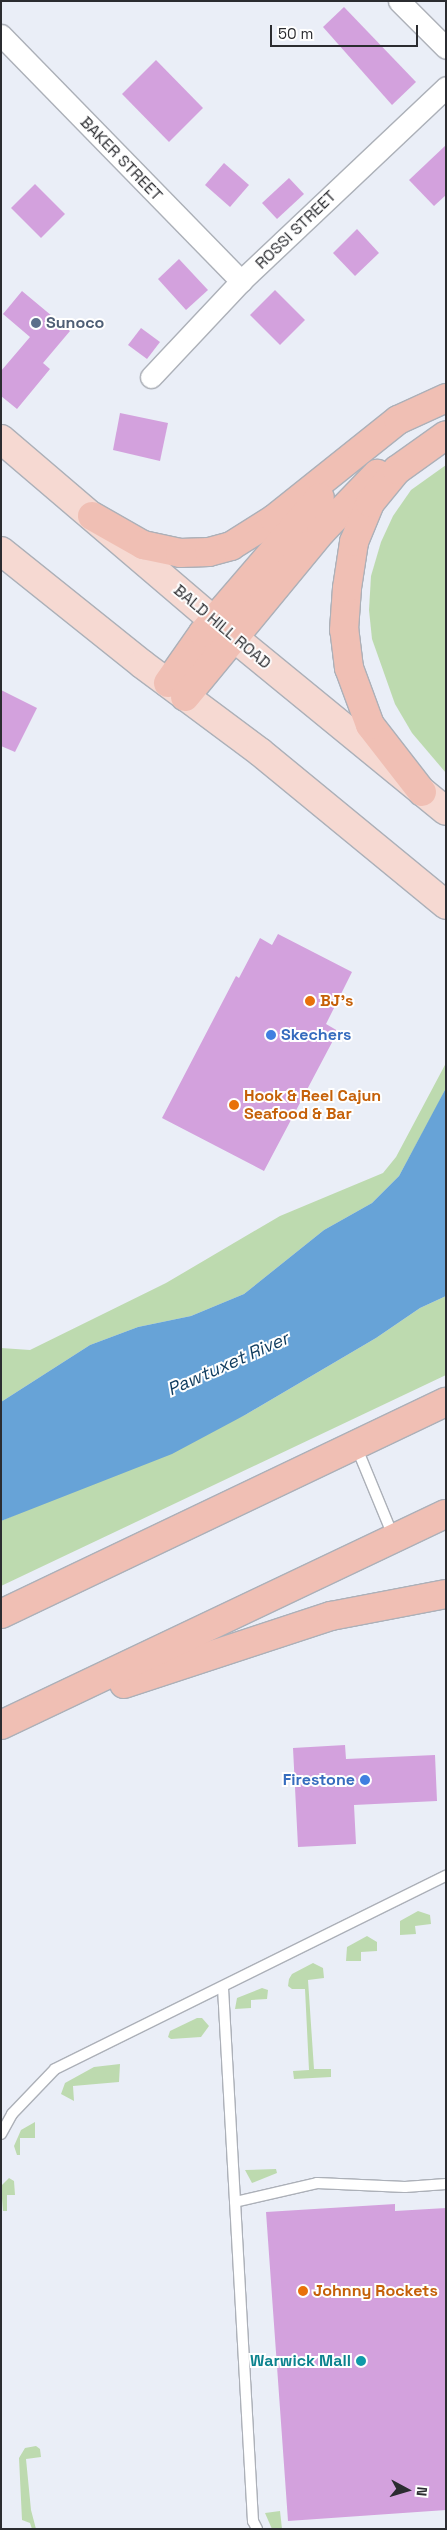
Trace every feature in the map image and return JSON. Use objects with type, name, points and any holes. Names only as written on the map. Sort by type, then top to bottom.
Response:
[{"type":"highway","points":[[92,516],[143,545],[180,553],[209,552],[231,546],[256,532],[398,420],[446,398]]},
{"type":"highway","points":[[224,629],[386,464],[439,439]]},
{"type":"highway","points":[[422,792],[370,725],[349,668],[344,630],[354,542],[370,504],[397,470],[439,439]]},
{"type":"highway","points":[[176,690],[360,450]]},
{"type":"highway","points":[[1,1614],[446,1402]]},
{"type":"highway","points":[[1,1725],[446,1514]]},
{"type":"highway","points":[[1,1731],[153,1673],[322,1619],[446,1594]]},
{"type":"main road","name":"BALD HILL ROAD","points":[[1,439],[224,629],[446,811]]},
{"type":"main road","points":[[1,551],[176,690],[260,752],[446,905]]},
{"type":"street","points":[[399,1],[446,48]]},
{"type":"street","name":"BAKER STREET","points":[[1,35],[241,282]]},
{"type":"street","name":"ROSSI STREET","points":[[151,377],[241,282],[446,87]]},
{"type":"lane","points":[[356,1445],[394,1538]]},
{"type":"lane","points":[[1,2134],[12,2114],[54,2069],[223,1988],[446,1876]]},
{"type":"lane","points":[[223,1988],[253,2521],[257,2529]]},
{"type":"lane","points":[[235,2202],[318,2184],[405,2187],[446,2184]]},
{"type":"green space","points":[[446,465],[446,773],[412,733],[395,704],[372,639],[369,610],[371,576],[381,542],[393,516],[411,490]]},
{"type":"green space","points":[[446,1063],[446,1088],[437,1106],[399,1176],[372,1203],[324,1230],[244,1294],[191,1316],[138,1327],[90,1345],[1,1402],[1,1348],[30,1350],[166,1283],[280,1216],[383,1173],[396,1157]]},
{"type":"green space","points":[[446,1296],[446,1375],[1,1586],[1,1521],[245,1415],[376,1338],[420,1308]]},
{"type":"green space","points":[[418,1911],[430,1915],[431,1924],[415,1926],[416,1934],[400,1935],[400,1921]]},
{"type":"green space","points":[[367,1936],[377,1942],[377,1951],[361,1952],[361,1961],[346,1961],[347,1947]]},
{"type":"green space","points":[[313,1963],[323,1968],[324,1978],[308,1980],[314,2069],[331,2069],[331,2077],[294,2079],[293,2071],[309,2070],[305,1989],[292,1989],[288,1986],[289,1979],[292,1974]]},
{"type":"green space","points":[[262,1988],[268,1990],[267,1999],[251,2000],[251,2008],[235,2009],[237,1998]]},
{"type":"green space","points":[[197,2018],[202,2018],[209,2026],[201,2037],[171,2039],[168,2037],[170,2031]]},
{"type":"green space","points":[[120,2064],[119,2082],[73,2086],[74,2101],[61,2094],[65,2083],[94,2067]]},
{"type":"green space","points":[[35,2122],[35,2138],[20,2138],[20,2155],[17,2155],[14,2146],[21,2130]]},
{"type":"green space","points":[[276,2169],[277,2173],[252,2183],[245,2170]]},
{"type":"green space","points":[[9,2178],[14,2181],[15,2195],[7,2195],[7,2211],[3,2211],[1,2186]]},
{"type":"green space","points":[[36,2446],[40,2449],[41,2457],[26,2459],[31,2510],[36,2529],[32,2529],[30,2523],[22,2520],[19,2458],[25,2448]]},
{"type":"green space","points":[[280,2511],[282,2529],[272,2529],[265,2513]]},
{"type":"water","name":"Pawtuxet River","points":[[446,1088],[446,1296],[420,1308],[376,1338],[245,1415],[172,1454],[1,1521],[1,1402],[90,1345],[138,1327],[191,1316],[244,1294],[324,1230],[372,1203],[399,1176]]},
{"type":"building","points":[[344,7],[416,82],[392,105],[323,27]]},
{"type":"building","points":[[156,60],[203,108],[169,142],[122,94]]},
{"type":"building","points":[[446,145],[446,195],[434,206],[409,180]]},
{"type":"building","points":[[224,163],[249,185],[230,207],[205,185]]},
{"type":"building","points":[[289,178],[304,194],[277,219],[262,203]]},
{"type":"building","points":[[35,184],[65,214],[41,238],[11,208]]},
{"type":"building","points":[[357,229],[379,253],[355,276],[333,253]]},
{"type":"building","points":[[179,259],[208,290],[186,310],[158,279]]},
{"type":"building","points":[[275,290],[305,320],[280,345],[250,315]]},
{"type":"building","points":[[22,291],[70,331],[43,363],[50,369],[17,409],[1,396],[1,371],[30,337],[3,314]]},
{"type":"building","points":[[141,328],[160,342],[147,359],[128,345]]},
{"type":"building","points":[[120,413],[168,423],[160,461],[113,450]]},
{"type":"building","points":[[1,690],[37,708],[15,752],[1,746]]},
{"type":"building","points":[[278,934],[352,972],[326,1024],[338,1031],[264,1171],[162,1118],[236,976],[239,978],[260,938],[272,945]]},
{"type":"building","name":"Firestone","points":[[345,1745],[346,1759],[435,1755],[437,1801],[354,1805],[356,1844],[298,1847],[293,1748]]},
{"type":"building","name":"Warwick Mall","points":[[395,2204],[395,2211],[446,2208],[446,2510],[288,2521],[266,2212]]},
{"type":"place","name":"Sunoco","points":[[36,323]]},
{"type":"place","name":"BJ's","points":[[310,1001]]},
{"type":"place","name":"Skechers","points":[[271,1035]]},
{"type":"place","name":"Hook & Reel Cajun Seafood & Bar","points":[[234,1105]]},
{"type":"place","name":"Firestone","points":[[365,1780]]},
{"type":"place","name":"Johnny Rockets","points":[[303,2291]]},
{"type":"place","name":"Warwick Mall","points":[[361,2361]]}]
